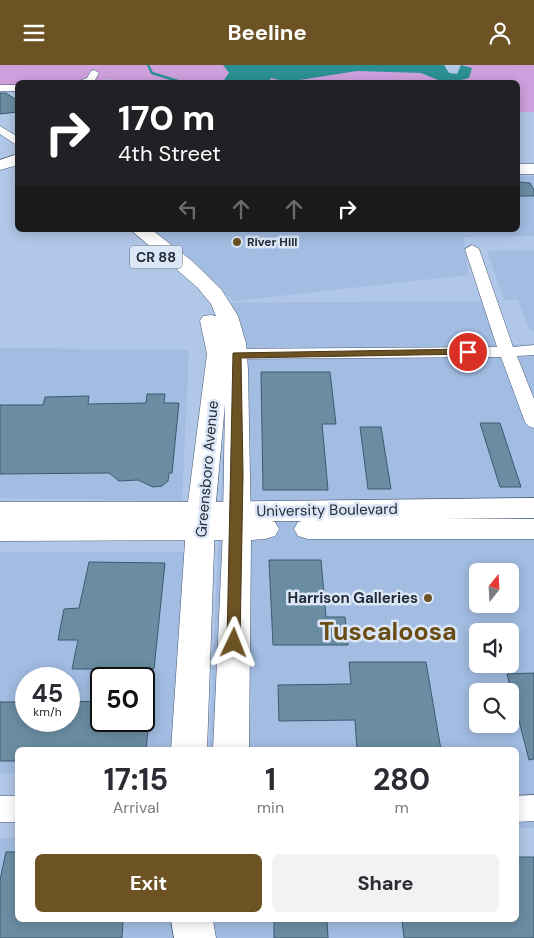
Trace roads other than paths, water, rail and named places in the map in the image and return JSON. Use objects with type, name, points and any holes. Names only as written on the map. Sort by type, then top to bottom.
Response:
[{"type":"main road","points":[[0,165],[15,160]]},
{"type":"main road","points":[[0,165],[15,166]]},
{"type":"main road","points":[[520,169],[534,169]]},
{"type":"main road","points":[[520,173],[534,173]]},
{"type":"main road","points":[[0,174],[15,175]]},
{"type":"main road","name":"Greensboro Avenue","points":[[132,232],[172,269],[202,301],[227,355],[237,520],[230,747]]},
{"type":"main road","name":"Greensboro Avenue","points":[[189,747],[201,521],[227,355]]},
{"type":"main road","name":"University Boulevard","points":[[0,531],[534,508]]},
{"type":"main road","name":"University Boulevard","points":[[0,512],[201,521]]},
{"type":"main road","name":"University Boulevard","points":[[237,520],[534,529]]},
{"type":"street","points":[[91,80],[94,73]]},
{"type":"street","points":[[0,88],[15,88]]},
{"type":"street","points":[[3,125],[15,139]]},
{"type":"street","points":[[472,249],[507,352],[534,422]]},
{"type":"street","points":[[227,355],[507,352],[534,350]]},
{"type":"street","points":[[0,809],[15,809]]},
{"type":"street","points":[[519,809],[534,809]]},
{"type":"waterway","points":[[148,65],[152,73],[174,80]]},
{"type":"place","name":"River Hill","points":[[237,242]]},
{"type":"place","name":"Harrison Galleries","points":[[428,598]]},
{"type":"district","name":"Tuscaloosa","points":[[388,631]]}]
